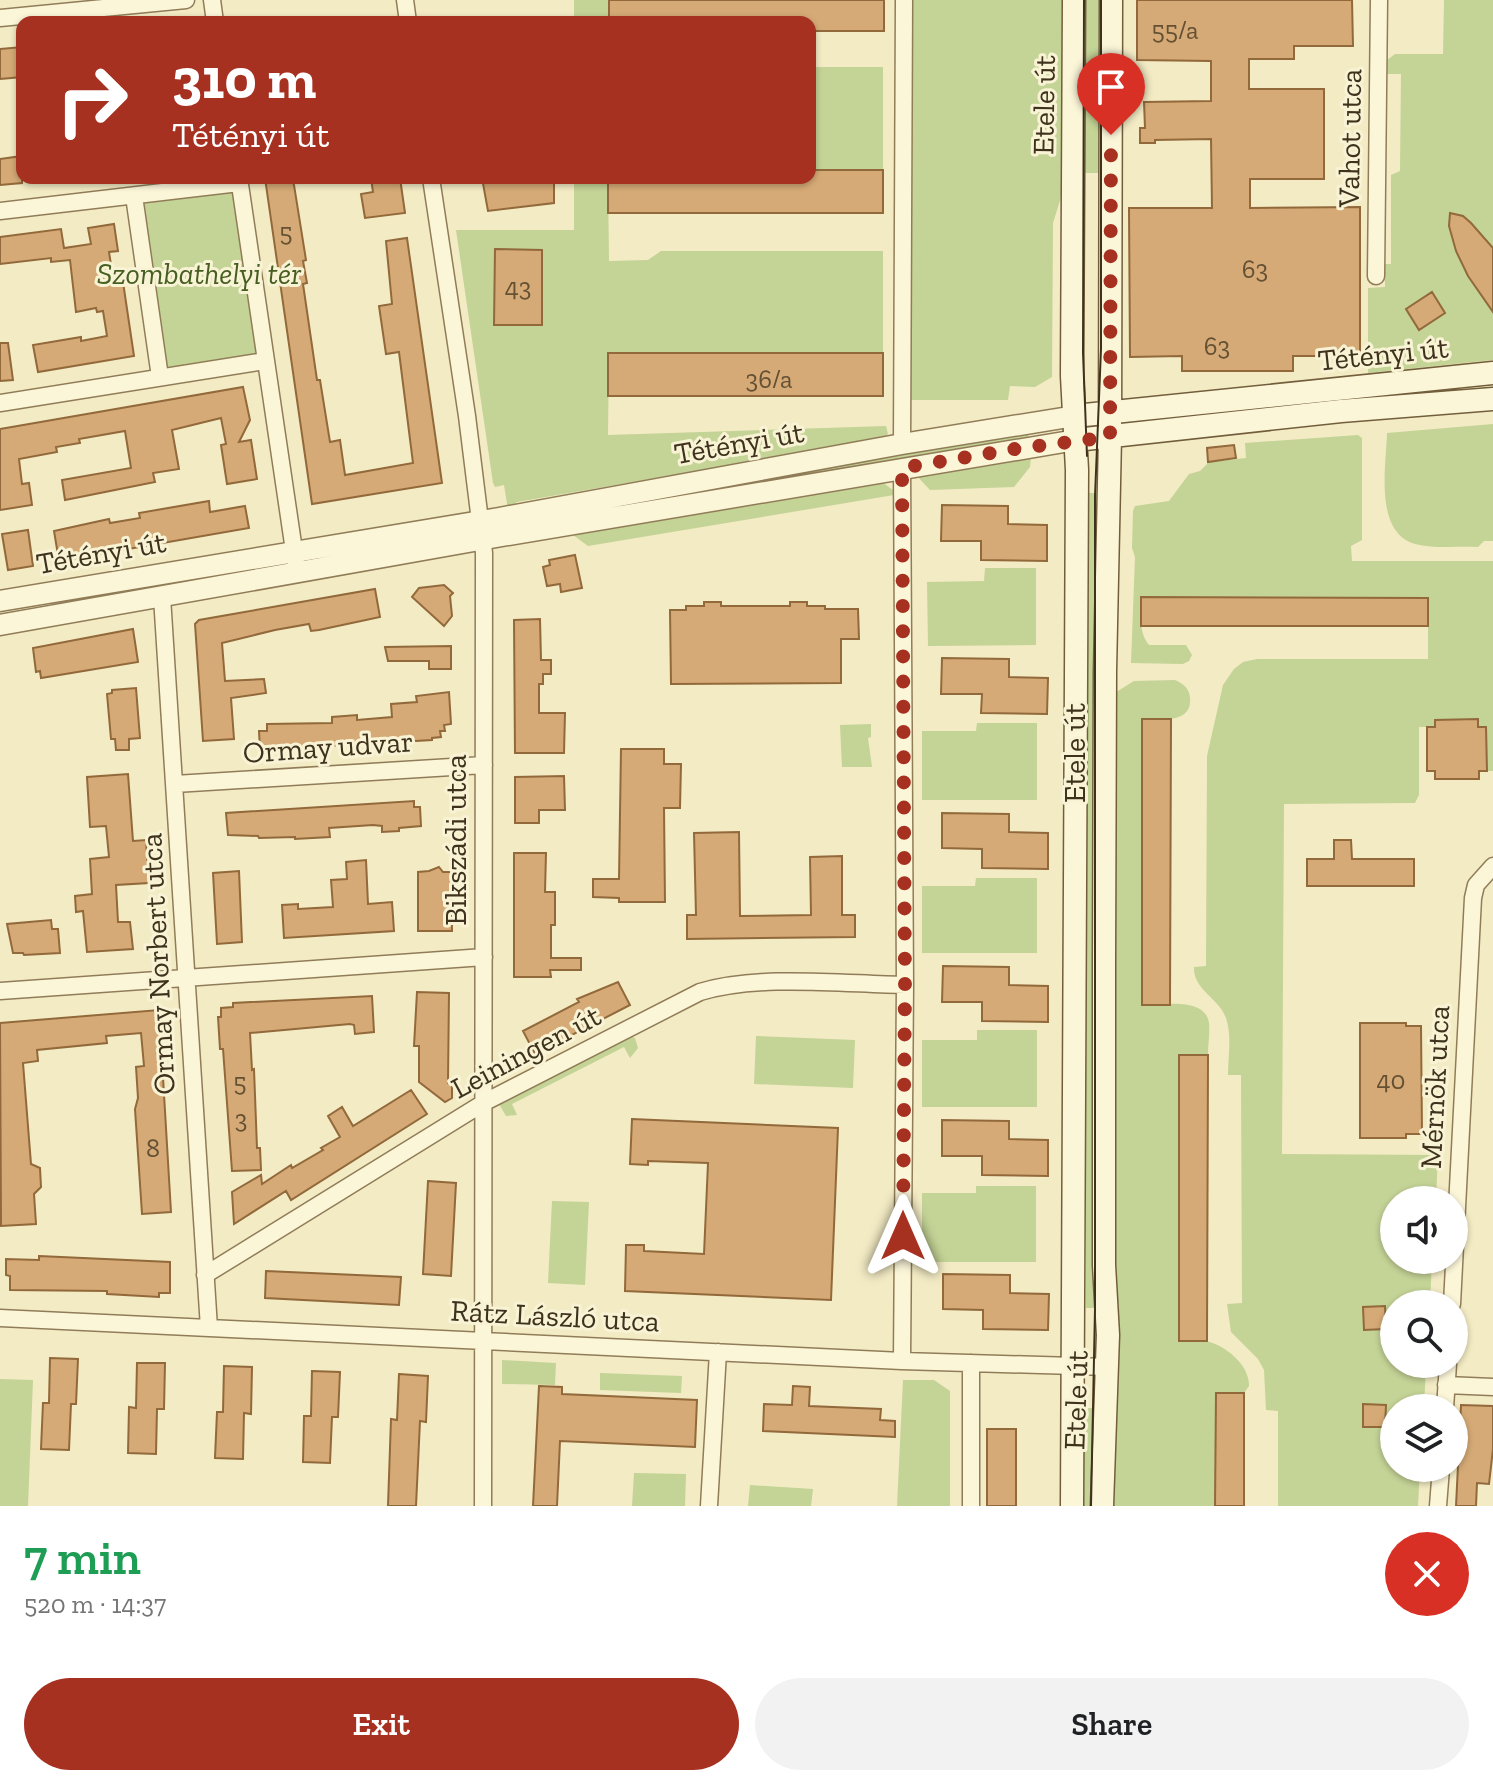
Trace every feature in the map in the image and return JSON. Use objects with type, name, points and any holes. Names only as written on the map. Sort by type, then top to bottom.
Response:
[{"type":"main road","name":"Etele út","points":[[1072,1506],[1076,440],[1072,376],[1074,0]]},
{"type":"main road","name":"Etele út","points":[[1102,1506],[1108,1367],[1104,1265],[1104,935],[1111,0]]},
{"type":"main road","name":"Tétényi út","points":[[1076,440],[1376,396],[1493,373]]},
{"type":"main road","name":"Tétényi út","points":[[1075,416],[1110,411],[1376,396],[1493,399]]},
{"type":"street","points":[[21,16],[186,0]]},
{"type":"street","points":[[902,444],[904,0]]},
{"type":"street","name":"Vahot utca","points":[[1376,276],[1379,0]]},
{"type":"street","points":[[0,211],[218,184]]},
{"type":"street","points":[[239,184],[297,574]]},
{"type":"street","name":"Bikszádi utca","points":[[432,184],[481,530],[485,1102],[483,1506]]},
{"type":"street","points":[[134,196],[160,377]]},
{"type":"street","points":[[0,403],[265,361]]},
{"type":"street","name":"Tétényi út","points":[[0,625],[297,574],[481,530],[902,444],[1075,416]]},
{"type":"street","name":"Tétényi út","points":[[0,601],[293,550],[481,530],[1076,440]]},
{"type":"street","points":[[902,468],[905,985],[902,1361]]},
{"type":"street","name":"Ormay Norbert utca","points":[[162,597],[209,1328]]},
{"type":"street","name":"Ormay udvar","points":[[175,784],[484,765]]},
{"type":"street","name":"Mérnök utca","points":[[1453,1290],[1473,898],[1476,885],[1488,871]]},
{"type":"street","points":[[0,991],[484,957]]},
{"type":"street","name":"Leiningen út","points":[[205,1275],[485,1102],[700,992],[721,986],[761,983],[905,985]]},
{"type":"street","name":"Rátz László utca","points":[[0,1318],[902,1361],[1108,1367]]},
{"type":"street","points":[[709,1506],[718,1352]]},
{"type":"street","points":[[971,1363],[971,1506]]},
{"type":"street","points":[[1446,1394],[1447,1378]]},
{"type":"street","points":[[1446,1385],[1493,1387]]},
{"type":"street","points":[[1438,1506],[1440,1482]]},
{"type":"green space","points":[[574,0],[609,0],[609,16],[574,16]]},
{"type":"green space","points":[[911,0],[1064,0],[1062,194],[1053,223],[1052,377],[1035,387],[1010,386],[1008,400],[909,400]]},
{"type":"green space","points":[[1084,0],[1101,0],[1100,173],[1084,173]]},
{"type":"green space","points":[[1444,0],[1493,0],[1493,360],[1368,373],[1368,288],[1385,287],[1385,264],[1391,264],[1391,175],[1400,171],[1401,74],[1386,74],[1386,61],[1395,54],[1443,54]]},
{"type":"green space","points":[[816,67],[883,67],[883,170],[816,170]]},
{"type":"green space","name":"Szombathelyi tér","points":[[239,184],[265,361],[160,377],[134,196]]},
{"type":"green space","points":[[574,184],[608,184],[609,261],[648,260],[661,251],[883,251],[883,353],[609,353],[608,435],[886,426],[888,434],[882,439],[517,502],[508,510],[504,485],[495,487],[493,483],[456,230],[574,230]]},
{"type":"green space","points":[[1493,424],[1493,541],[1484,541],[1478,547],[1438,547],[1415,544],[1402,537],[1393,526],[1385,497],[1387,433]]},
{"type":"green space","points":[[1028,431],[1029,438],[511,528],[510,522]]},
{"type":"green space","points":[[1358,435],[1362,438],[1362,540],[1351,546],[1352,561],[1493,561],[1493,771],[1487,771],[1486,727],[1478,727],[1478,719],[1435,720],[1435,727],[1419,727],[1419,795],[1415,803],[1284,804],[1282,1154],[1438,1155],[1437,1186],[1380,1186],[1380,1274],[1431,1274],[1431,1290],[1380,1290],[1380,1378],[1425,1378],[1425,1394],[1380,1394],[1380,1482],[1419,1482],[1418,1506],[1278,1506],[1278,1411],[1266,1410],[1264,1370],[1258,1359],[1231,1332],[1227,1304],[1242,1303],[1241,1075],[1228,1075],[1226,1018],[1198,982],[1194,967],[1206,966],[1207,756],[1223,685],[1243,662],[1257,659],[1428,659],[1428,598],[1142,597],[1142,628],[1149,645],[1186,645],[1192,655],[1183,664],[1131,663],[1135,506],[1169,501],[1189,474],[1200,471],[1209,462],[1246,458],[1245,443]]},
{"type":"green space","points":[[1031,456],[1030,467],[1014,487],[930,490],[917,476]]},
{"type":"green space","points":[[882,482],[893,490],[894,495],[588,546],[573,535]]},
{"type":"green space","points":[[1086,493],[1097,493],[1096,1308],[1086,1308]]},
{"type":"green space","points":[[985,568],[1036,568],[1036,645],[928,646],[927,582],[984,581]]},
{"type":"green space","points":[[1175,680],[1189,692],[1186,713],[1165,720],[1143,720],[1142,1004],[1191,1006],[1200,1009],[1209,1023],[1208,1055],[1179,1055],[1179,1341],[1206,1341],[1228,1351],[1241,1364],[1249,1386],[1244,1393],[1216,1393],[1215,1506],[1112,1506],[1113,694],[1134,681]]},
{"type":"green space","points":[[977,723],[1037,723],[1037,800],[922,800],[922,731],[976,731]]},
{"type":"green space","points":[[871,724],[871,737],[868,738],[872,767],[842,767],[840,725]]},
{"type":"green space","points":[[976,878],[1037,878],[1037,953],[922,953],[922,886],[975,886]]},
{"type":"green space","points":[[977,1030],[1037,1030],[1037,1107],[922,1107],[922,1040],[977,1040]]},
{"type":"green space","points":[[630,1036],[635,1038],[638,1048],[630,1058],[624,1047],[512,1104],[517,1115],[506,1116],[499,1104]]},
{"type":"green space","points":[[756,1036],[855,1040],[853,1088],[754,1084]]},
{"type":"green space","points":[[976,1186],[1036,1186],[1036,1262],[922,1262],[922,1193],[976,1193]]},
{"type":"green space","points":[[552,1201],[589,1202],[585,1285],[548,1283]]},
{"type":"green space","points":[[502,1360],[556,1363],[555,1385],[502,1384]]},
{"type":"green space","points":[[600,1373],[682,1376],[681,1393],[600,1390]]},
{"type":"green space","points":[[0,1379],[33,1380],[28,1506],[0,1506]]},
{"type":"green space","points":[[903,1380],[934,1380],[950,1391],[950,1506],[897,1506]]},
{"type":"green space","points":[[1083,1408],[1094,1408],[1093,1506],[1082,1506]]},
{"type":"green space","points":[[634,1473],[686,1474],[685,1506],[632,1506]]},
{"type":"green space","points":[[750,1485],[813,1489],[811,1506],[748,1506]]},
{"type":"building","points":[[609,0],[884,0],[884,31],[816,31],[816,16],[609,16]]},
{"type":"building","points":[[1137,0],[1352,0],[1353,46],[1294,46],[1294,59],[1249,59],[1249,89],[1324,89],[1324,179],[1250,179],[1250,208],[1360,207],[1360,356],[1293,356],[1293,371],[1182,371],[1182,356],[1130,357],[1129,208],[1212,208],[1211,139],[1140,143],[1140,128],[1145,128],[1144,102],[1211,101],[1211,61],[1137,60]]},
{"type":"building","points":[[16,48],[16,78],[0,79],[0,49]]},
{"type":"building","points":[[16,157],[16,184],[0,185],[0,159]]},
{"type":"building","points":[[816,170],[883,170],[883,213],[608,213],[608,184],[816,184]]},
{"type":"building","points":[[266,184],[294,185],[306,260],[303,261],[307,283],[303,284],[317,380],[320,380],[330,442],[340,440],[345,475],[413,463],[399,352],[386,354],[379,306],[392,304],[386,241],[407,238],[442,483],[312,504]]},
{"type":"building","points":[[372,184],[401,184],[405,213],[365,218],[361,194],[373,192]]},
{"type":"building","points":[[483,184],[554,184],[554,203],[488,211]]},
{"type":"building","points":[[1450,213],[1463,216],[1493,248],[1493,312],[1468,276],[1456,251],[1449,226]]},
{"type":"building","points":[[114,224],[118,251],[109,252],[114,284],[123,282],[134,356],[38,372],[33,345],[107,336],[103,311],[97,312],[96,308],[76,312],[70,260],[51,262],[51,258],[0,264],[0,237],[61,229],[64,248],[91,244],[88,228]]},
{"type":"building","points":[[495,249],[542,250],[542,325],[494,325]]},
{"type":"building","points":[[1432,292],[1445,313],[1419,330],[1406,309]]},
{"type":"building","points":[[0,343],[8,343],[13,380],[0,381]]},
{"type":"building","points":[[608,353],[883,353],[883,396],[608,396]]},
{"type":"building","points":[[243,387],[250,420],[239,442],[251,440],[257,479],[227,484],[221,445],[226,444],[221,418],[172,430],[179,469],[153,473],[155,482],[65,500],[62,480],[131,468],[125,431],[79,439],[80,443],[56,447],[57,452],[19,459],[22,484],[29,483],[32,505],[0,510],[0,429]]},
{"type":"building","points":[[1234,445],[1236,458],[1208,462],[1207,448]]},
{"type":"building","points":[[209,501],[210,512],[245,506],[249,528],[59,561],[54,531],[109,519],[110,523],[140,518],[139,513]]},
{"type":"building","points":[[942,505],[1008,506],[1008,524],[1047,525],[1047,561],[981,560],[981,541],[941,541]]},
{"type":"building","points":[[28,530],[33,566],[8,570],[2,534]]},
{"type":"building","points":[[575,555],[582,588],[561,592],[560,584],[547,586],[543,567],[550,565],[549,560]]},
{"type":"building","points":[[444,585],[453,593],[450,596],[452,616],[444,626],[412,597],[419,588]]},
{"type":"building","points":[[375,589],[380,617],[311,631],[309,624],[222,643],[225,681],[264,679],[266,693],[231,698],[234,739],[203,741],[195,624],[199,620]]},
{"type":"building","points":[[1141,597],[1428,598],[1428,626],[1141,626]]},
{"type":"building","points":[[704,602],[721,602],[721,606],[790,606],[790,602],[807,602],[807,606],[825,606],[825,609],[858,609],[859,639],[841,639],[841,683],[671,684],[670,610],[704,606]]},
{"type":"building","points":[[540,619],[541,660],[551,660],[551,674],[543,674],[543,684],[539,684],[539,713],[565,713],[564,753],[515,753],[514,620]]},
{"type":"building","points":[[133,629],[138,662],[41,678],[40,671],[36,672],[33,648]]},
{"type":"building","points":[[451,646],[451,669],[429,669],[429,661],[388,661],[385,647]]},
{"type":"building","points":[[942,658],[1009,659],[1009,677],[1048,678],[1047,714],[981,713],[982,694],[941,694]]},
{"type":"building","points":[[136,688],[140,738],[129,739],[129,750],[116,750],[115,739],[111,739],[107,694],[112,690]]},
{"type":"building","points":[[449,692],[451,724],[444,725],[445,731],[440,731],[441,737],[432,740],[260,750],[259,731],[267,731],[267,724],[332,723],[332,717],[357,715],[357,720],[392,717],[391,704],[417,702],[416,696]]},
{"type":"building","points":[[1142,719],[1171,719],[1170,1005],[1142,1005]]},
{"type":"building","points":[[1478,719],[1478,727],[1486,727],[1487,771],[1479,771],[1479,779],[1435,779],[1435,771],[1427,771],[1427,727],[1435,727],[1435,720]]},
{"type":"building","points":[[621,749],[664,749],[664,764],[681,764],[680,808],[664,808],[665,902],[619,902],[619,898],[593,897],[593,879],[619,879]]},
{"type":"building","points":[[128,774],[133,841],[146,840],[149,883],[116,885],[118,922],[130,922],[133,949],[87,952],[83,911],[76,912],[75,896],[92,894],[90,859],[109,857],[106,826],[90,827],[87,777]]},
{"type":"building","points":[[564,776],[565,810],[539,810],[539,823],[515,823],[515,777]]},
{"type":"building","points":[[414,801],[414,807],[420,807],[421,826],[399,828],[399,831],[382,832],[382,826],[373,825],[329,828],[330,837],[295,839],[228,835],[226,813]]},
{"type":"building","points":[[942,813],[1009,814],[1009,832],[1048,833],[1048,869],[982,868],[982,849],[942,848]]},
{"type":"building","points":[[739,832],[740,916],[811,915],[810,857],[842,856],[842,915],[855,915],[855,937],[687,939],[687,915],[696,915],[694,833]]},
{"type":"building","points":[[1334,840],[1351,840],[1352,859],[1414,859],[1414,886],[1307,886],[1307,859],[1334,859]]},
{"type":"building","points":[[514,853],[546,853],[545,892],[555,892],[551,958],[581,958],[581,970],[550,970],[551,977],[514,977]]},
{"type":"building","points":[[366,860],[368,904],[392,902],[394,931],[284,938],[282,905],[298,904],[298,909],[333,907],[331,880],[347,879],[346,862]]},
{"type":"building","points":[[439,867],[443,872],[451,872],[452,931],[418,931],[418,872]]},
{"type":"building","points":[[239,871],[242,942],[217,944],[213,873]]},
{"type":"building","points":[[51,920],[52,929],[58,929],[60,953],[13,953],[7,924]]},
{"type":"building","points":[[943,966],[1009,967],[1009,985],[1048,986],[1048,1022],[982,1021],[982,1002],[942,1002]]},
{"type":"building","points":[[618,982],[630,1005],[535,1054],[523,1031],[579,1002],[577,999]]},
{"type":"building","points":[[417,992],[449,993],[448,1083],[452,1086],[452,1098],[445,1102],[419,1082],[419,1046],[414,1046]]},
{"type":"building","points":[[372,996],[374,1032],[355,1034],[354,1025],[350,1024],[250,1033],[261,1170],[232,1171],[223,1049],[220,1049],[218,1017],[221,1017],[221,1008],[233,1007],[233,1003]]},
{"type":"building","points":[[159,1010],[171,1212],[142,1214],[135,1109],[138,1098],[136,1067],[144,1066],[141,1033],[106,1036],[107,1043],[37,1050],[38,1061],[23,1063],[31,1164],[40,1168],[41,1187],[34,1194],[36,1224],[1,1226],[0,1023]]},
{"type":"building","points":[[1360,1023],[1421,1026],[1422,1134],[1406,1134],[1406,1138],[1360,1138]]},
{"type":"building","points":[[1179,1055],[1208,1055],[1207,1341],[1179,1341]]},
{"type":"building","points":[[411,1090],[427,1114],[291,1200],[286,1191],[234,1224],[232,1192],[261,1175],[262,1184],[340,1137],[328,1116],[342,1107],[353,1126]]},
{"type":"building","points":[[632,1119],[838,1128],[831,1300],[625,1291],[626,1245],[644,1245],[644,1251],[704,1254],[708,1163],[648,1161],[648,1165],[630,1164]]},
{"type":"building","points":[[942,1120],[1009,1121],[1009,1139],[1048,1140],[1048,1176],[982,1175],[982,1156],[942,1156]]},
{"type":"building","points":[[428,1181],[456,1183],[451,1276],[423,1274]]},
{"type":"building","points":[[39,1256],[170,1262],[170,1293],[159,1293],[159,1297],[107,1294],[107,1291],[10,1290],[6,1259],[39,1260]]},
{"type":"building","points":[[266,1271],[401,1277],[399,1305],[265,1298]]},
{"type":"building","points":[[943,1274],[1010,1275],[1010,1293],[1049,1294],[1048,1330],[983,1329],[983,1310],[943,1309]]},
{"type":"building","points":[[1380,1306],[1380,1329],[1364,1330],[1363,1307]]},
{"type":"building","points":[[50,1358],[78,1359],[76,1404],[71,1404],[69,1450],[41,1449],[43,1403],[49,1403]]},
{"type":"building","points":[[137,1363],[165,1363],[164,1409],[157,1409],[156,1454],[128,1453],[129,1407],[136,1408]]},
{"type":"building","points":[[224,1366],[252,1367],[251,1414],[244,1413],[243,1459],[215,1458],[217,1412],[223,1412]]},
{"type":"building","points":[[312,1371],[340,1372],[338,1417],[332,1417],[330,1463],[303,1462],[304,1416],[311,1416]]},
{"type":"building","points":[[399,1374],[428,1376],[426,1422],[420,1421],[416,1506],[388,1506],[391,1419],[397,1420]]},
{"type":"building","points":[[539,1386],[562,1387],[562,1394],[697,1400],[695,1447],[560,1441],[557,1506],[533,1506]]},
{"type":"building","points":[[793,1386],[810,1387],[809,1406],[881,1409],[880,1420],[895,1421],[895,1437],[763,1431],[764,1404],[792,1405]]},
{"type":"building","points":[[1216,1393],[1244,1393],[1244,1506],[1215,1506]]},
{"type":"building","points":[[1363,1404],[1380,1405],[1380,1427],[1363,1427]]},
{"type":"building","points":[[1468,1405],[1493,1406],[1489,1484],[1477,1483],[1476,1506],[1456,1506],[1457,1482],[1468,1482]]},
{"type":"building","points":[[987,1429],[1016,1429],[1016,1506],[987,1506]]},
{"type":"tram line","points":[[1084,0],[1083,353],[1087,456]]},
{"type":"tram line","points":[[1091,1506],[1095,1309],[1095,496],[1101,349],[1101,0]]},
{"type":"route","points":[[903,1236],[902,468],[1110,437],[1111,135]]}]
